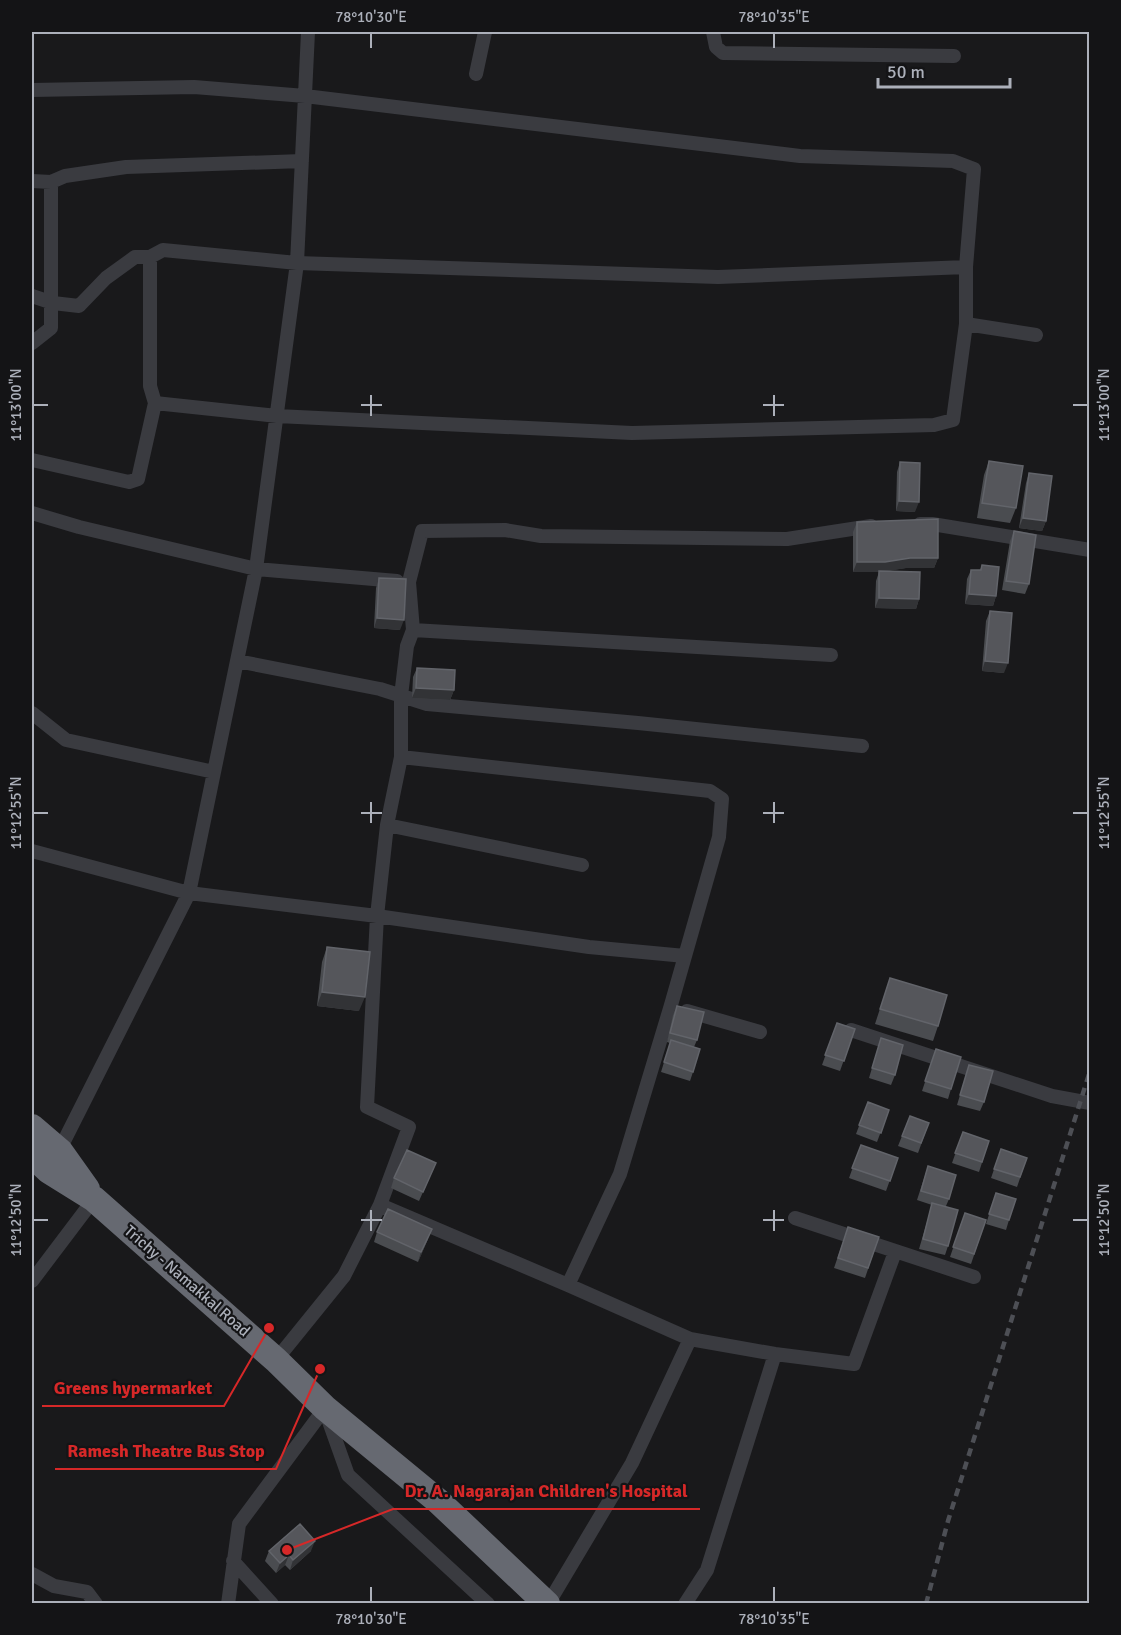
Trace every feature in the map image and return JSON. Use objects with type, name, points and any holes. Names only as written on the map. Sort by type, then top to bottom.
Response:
[{"type":"highway","name":"Trichy - Namakkal Road","points":[[32,1127],[47,1159],[276,1360],[325,1408],[438,1501],[548,1604]]},
{"type":"street","points":[[47,1159],[189,893],[256,569],[297,263],[308,32]]},
{"type":"street","points":[[476,74],[485,32]]},
{"type":"street","points":[[713,32],[716,46],[723,53],[954,56]]},
{"type":"street","points":[[32,90],[194,87],[305,96],[800,156],[952,161],[974,169],[966,267],[966,324],[952,420],[934,425],[632,433],[277,416],[155,403]]},
{"type":"street","points":[[32,181],[51,182],[65,176],[126,167],[302,161]]},
{"type":"street","points":[[32,343],[51,328],[51,182]]},
{"type":"street","points":[[32,296],[52,303],[79,306],[106,278],[135,257],[150,257],[163,250],[297,263],[718,277],[966,267]]},
{"type":"street","points":[[32,460],[129,482],[138,479],[155,403],[150,386],[150,257]]},
{"type":"street","points":[[966,324],[1036,335]]},
{"type":"street","points":[[32,513],[79,527],[256,569],[409,582]]},
{"type":"street","points":[[909,525],[932,524],[1089,550]]},
{"type":"street","points":[[276,1360],[344,1276],[380,1205],[409,1127],[367,1107],[377,916],[387,825],[401,757],[401,696],[407,646],[413,630],[409,582],[422,531],[505,530],[541,536],[788,539],[862,527],[885,526]]},
{"type":"street","points":[[413,630],[831,655]]},
{"type":"street","points":[[237,661],[380,689],[427,704],[862,746]]},
{"type":"street","points":[[32,713],[66,740],[214,772]]},
{"type":"street","points":[[401,757],[710,791],[722,798],[719,837],[620,1174],[568,1285]]},
{"type":"street","points":[[387,825],[582,865]]},
{"type":"street","points":[[32,851],[189,893],[377,916],[589,947],[685,956]]},
{"type":"street","points":[[671,1005],[760,1032]]},
{"type":"street","points":[[851,1030],[1052,1096],[1089,1103]]},
{"type":"street","points":[[32,1281],[94,1199]]},
{"type":"street","points":[[380,1205],[690,1339],[775,1354],[854,1364],[895,1252]]},
{"type":"street","points":[[795,1218],[974,1277]]},
{"type":"street","points":[[548,1604],[632,1462],[690,1339]]},
{"type":"street","points":[[685,1604],[707,1570],[775,1354]]},
{"type":"street","points":[[228,1604],[239,1524],[325,1408]]},
{"type":"street","points":[[325,1408],[348,1474],[488,1604]]},
{"type":"street","points":[[233,1560],[272,1604]]},
{"type":"street","points":[[32,1574],[54,1586],[87,1592],[96,1604]]},
{"type":"building","points":[[989,461],[1023,466],[1016,508],[982,503]]},
{"type":"building","points":[[900,462],[920,463],[919,502],[899,501]]},
{"type":"building","points":[[1029,473],[1052,476],[1046,521],[1023,518]]},
{"type":"building","points":[[938,519],[938,558],[857,562],[857,522]]},
{"type":"building","points":[[1014,531],[1036,535],[1029,584],[1006,581]]},
{"type":"building","points":[[982,565],[999,567],[996,596],[969,594],[971,570],[981,570]]},
{"type":"building","points":[[879,571],[920,572],[919,599],[879,598]]},
{"type":"building","points":[[379,578],[406,579],[404,620],[377,618]]},
{"type":"building","points":[[990,611],[1012,613],[1008,663],[985,661]]},
{"type":"building","points":[[417,668],[455,670],[454,690],[416,688]]},
{"type":"building","points":[[327,947],[370,952],[365,997],[322,992]]},
{"type":"building","points":[[890,978],[947,995],[938,1026],[880,1009]]},
{"type":"building","points":[[677,1006],[704,1012],[697,1040],[670,1033]]},
{"type":"building","points":[[837,1023],[855,1029],[844,1061],[825,1055]]},
{"type":"building","points":[[881,1038],[903,1045],[895,1075],[872,1068]]},
{"type":"building","points":[[671,1040],[700,1049],[693,1072],[664,1062]]},
{"type":"building","points":[[936,1049],[961,1057],[951,1089],[925,1081]]},
{"type":"building","points":[[969,1065],[993,1071],[984,1102],[960,1095]]},
{"type":"building","points":[[868,1102],[889,1110],[881,1133],[859,1125]]},
{"type":"building","points":[[910,1116],[929,1123],[921,1143],[902,1136]]},
{"type":"building","points":[[963,1132],[989,1141],[982,1162],[955,1153]]},
{"type":"building","points":[[861,1145],[898,1158],[890,1181],[852,1168]]},
{"type":"building","points":[[1001,1149],[1027,1158],[1020,1177],[994,1169]]},
{"type":"building","points":[[407,1150],[436,1163],[423,1192],[394,1178]]},
{"type":"building","points":[[928,1166],[956,1175],[949,1199],[921,1191]]},
{"type":"building","points":[[996,1193],[1016,1199],[1009,1220],[989,1214]]},
{"type":"building","points":[[932,1203],[958,1210],[948,1246],[923,1239]]},
{"type":"building","points":[[388,1209],[432,1229],[421,1252],[377,1232]]},
{"type":"building","points":[[965,1213],[986,1220],[974,1254],[953,1247]]},
{"type":"building","points":[[848,1227],[879,1237],[868,1268],[838,1258]]},
{"type":"building","points":[[300,1524],[315,1541],[293,1560],[289,1555],[280,1563],[269,1551]]},
{"type":"railway","points":[[926,1604],[948,1521],[1090,1071]]},
{"type":"place","name":"Greens hypermarket","points":[[269,1328]]},
{"type":"place","name":"Ramesh Theatre Bus Stop","points":[[320,1369]]},
{"type":"place","name":"Dr. A. Nagarajan Children's Hospital","points":[[287,1550]]}]
